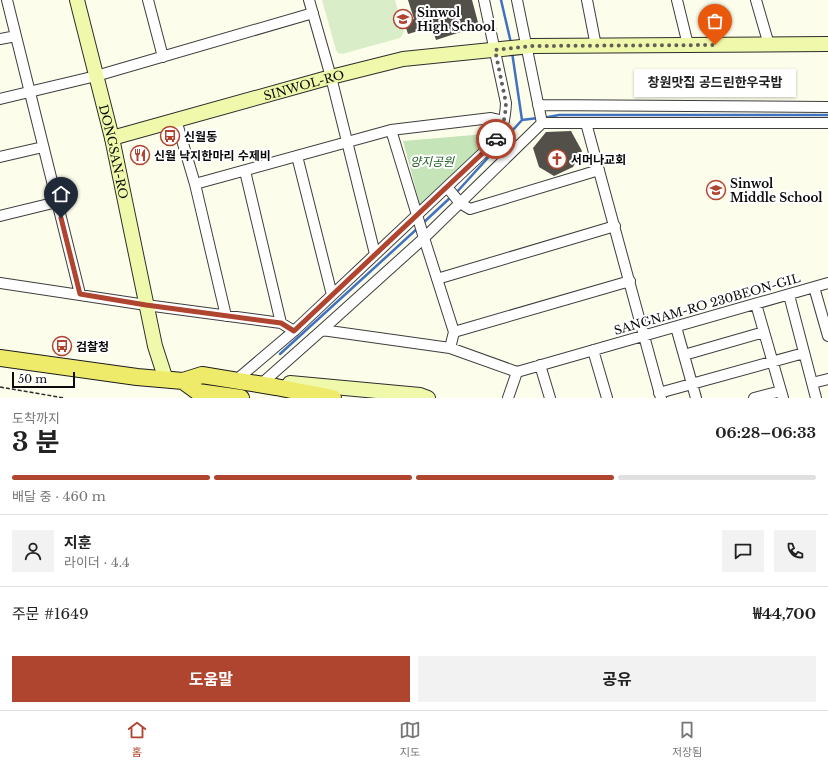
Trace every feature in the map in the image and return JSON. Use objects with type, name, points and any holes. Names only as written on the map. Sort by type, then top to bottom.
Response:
[{"type":"main road","points":[[0,358],[166,380],[183,381],[202,375],[333,398]]},
{"type":"main road","points":[[183,381],[198,392],[213,396],[241,398]]},
{"type":"street","points":[[7,0],[80,294]]},
{"type":"street","name":"DONGSAN-RO","points":[[77,0],[112,138],[155,346],[166,380]]},
{"type":"street","points":[[148,0],[163,57]]},
{"type":"street","points":[[309,0],[331,76],[375,254]]},
{"type":"street","points":[[235,381],[294,331],[375,254],[418,217],[495,140],[502,128],[506,103],[497,50],[484,0]]},
{"type":"street","points":[[517,0],[524,47],[542,123]]},
{"type":"street","points":[[586,0],[596,46]]},
{"type":"street","points":[[677,0],[688,45]]},
{"type":"street","points":[[756,0],[769,45]]},
{"type":"street","points":[[0,99],[96,76],[313,13]]},
{"type":"street","points":[[0,40],[16,36]]},
{"type":"street","points":[[524,47],[828,44]]},
{"type":"street","name":"SINWOL-RO","points":[[112,138],[331,76],[403,59],[524,47]]},
{"type":"street","points":[[539,109],[828,107]]},
{"type":"street","points":[[195,184],[391,130],[491,118],[504,121]]},
{"type":"street","points":[[176,120],[195,184],[226,316]]},
{"type":"street","points":[[260,385],[322,330],[542,123],[828,123]]},
{"type":"street","points":[[586,123],[660,395],[692,384],[804,353]]},
{"type":"street","points":[[391,130],[454,332],[450,348]]},
{"type":"street","points":[[0,157],[43,147]]},
{"type":"street","points":[[297,156],[332,295]]},
{"type":"street","points":[[245,170],[281,323]]},
{"type":"street","points":[[448,188],[459,201],[470,209],[599,170]]},
{"type":"street","points":[[0,216],[57,202]]},
{"type":"street","points":[[437,279],[614,226]]},
{"type":"street","points":[[454,332],[630,281]]},
{"type":"street","points":[[0,283],[146,305],[281,323],[294,331]]},
{"type":"street","name":"SANGNAM-RO 230BEON-GIL","points":[[517,372],[828,284]]},
{"type":"street","points":[[814,287],[828,336]]},
{"type":"street","points":[[789,295],[816,398]]},
{"type":"street","points":[[754,398],[782,394],[756,304]]},
{"type":"street","points":[[676,327],[696,398]]},
{"type":"street","points":[[322,330],[450,348],[517,372],[508,398]]},
{"type":"street","points":[[684,355],[764,332]]},
{"type":"street","points":[[593,350],[607,398]]},
{"type":"street","points":[[540,366],[550,398]]},
{"type":"street","points":[[812,383],[828,379]]},
{"type":"street","points":[[276,387],[290,383],[428,398]]},
{"type":"path","points":[[0,387],[64,398]]},
{"type":"green space","points":[[322,0],[395,0],[404,32],[400,38],[342,54],[338,53]]},
{"type":"green space","name":"양지공원","points":[[485,134],[487,142],[420,205],[403,141]]},
{"type":"building","points":[[408,0],[472,0],[479,26],[436,40],[432,27],[408,34],[404,22],[414,19]]},
{"type":"building","name":"서머나교회","points":[[571,131],[582,151],[573,167],[554,176],[539,167],[533,148],[546,132]]},
{"type":"waterway","points":[[501,0],[511,43]]},
{"type":"waterway","points":[[456,193],[522,120],[512,52]]},
{"type":"waterway","points":[[543,118],[559,115],[828,115]]},
{"type":"waterway","points":[[522,120],[538,118]]},
{"type":"waterway","points":[[422,224],[452,196]]},
{"type":"waterway","points":[[280,354],[419,227]]},
{"type":"way so far","points":[[496,139],[502,128],[506,103],[495,50],[531,46],[715,45]]},
{"type":"place","name":"Sinwol High School","points":[[403,19]]},
{"type":"place","name":"창원맛집 공드린한우국밥","points":[[715,45]]},
{"type":"place","name":"신월동","points":[[170,136]]},
{"type":"place","name":"신월 낙지한마리 수제비","points":[[140,155]]},
{"type":"place","name":"서머나교회","points":[[557,159]]},
{"type":"place","name":"Sinwol Middle School","points":[[716,190]]},
{"type":"place","name":"검찰청","points":[[62,346]]},
{"type":"route","points":[[61,218],[80,294],[146,305],[281,323],[294,331],[496,139]]}]
